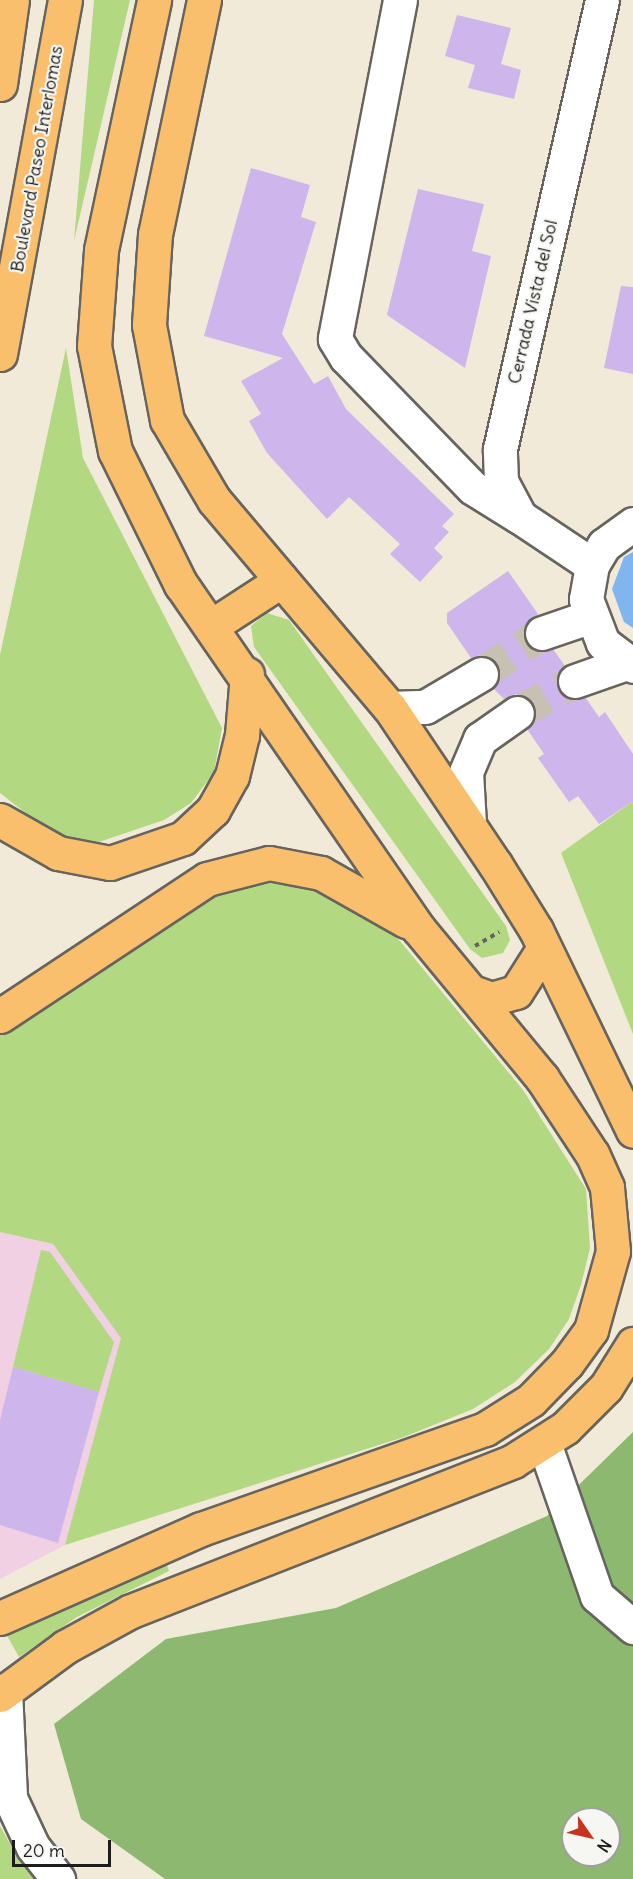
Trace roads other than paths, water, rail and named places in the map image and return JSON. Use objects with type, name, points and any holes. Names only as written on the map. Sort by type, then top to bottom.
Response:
[{"type":"main road","points":[[0,84],[12,0]]},
{"type":"main road","name":"Boulevard Paseo Interlomas","points":[[0,354],[65,0]]},
{"type":"main road","points":[[0,1618],[201,1529],[484,1429],[531,1400],[567,1363],[591,1330],[613,1251],[607,1187],[542,1078],[418,928],[155,541],[115,451],[94,346],[101,250],[153,0]]},
{"type":"main road","points":[[204,0],[154,234],[148,325],[154,372],[167,420],[214,500],[390,708],[469,824],[528,917],[542,951],[633,1131]]},
{"type":"main road","points":[[213,625],[282,580]]},
{"type":"main road","points":[[0,820],[58,853],[110,863],[183,838],[213,810],[232,776],[242,735],[247,674]]},
{"type":"main road","points":[[0,1016],[207,879],[269,864],[321,873],[418,928]]},
{"type":"main road","points":[[472,992],[491,999],[516,992],[542,951]]},
{"type":"main road","points":[[2,1689],[65,1647],[131,1611],[437,1492],[544,1443],[606,1387],[633,1344]]},
{"type":"street","points":[[400,0],[335,339],[346,357],[473,488],[520,517]]},
{"type":"street","name":"Cerrada Vista del Sol","points":[[592,565],[520,517],[501,482],[500,449],[602,0]]},
{"type":"street","points":[[629,664],[603,643],[589,617],[592,565],[604,545],[633,524]]},
{"type":"street","points":[[542,633],[589,617]]},
{"type":"street","points":[[575,681],[629,664]]},
{"type":"street","points":[[390,708],[425,707],[481,674]]},
{"type":"street","points":[[469,824],[466,772],[480,739],[517,714]]},
{"type":"street","points":[[544,1443],[597,1596],[633,1627]]},
{"type":"street","points":[[2,1689],[10,1798],[27,1837],[58,1879]]},
{"type":"street","points":[[0,1814],[27,1837]]},
{"type":"water","points":[[633,552],[633,628],[624,622],[612,589],[624,557]]},
{"type":"tunnel","points":[[481,674],[542,633]]},
{"type":"tunnel","points":[[517,713],[575,681]]}]
